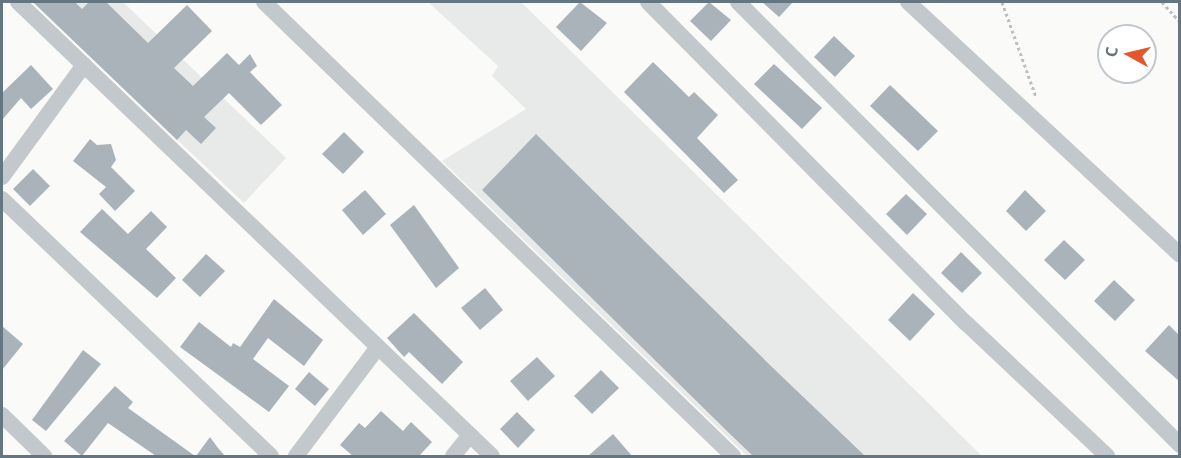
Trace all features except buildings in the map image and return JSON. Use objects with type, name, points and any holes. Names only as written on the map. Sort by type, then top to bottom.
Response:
[{"type":"street","points":[[18,2],[492,456]]},
{"type":"street","points":[[264,2],[733,456]]},
{"type":"street","points":[[648,2],[966,324],[1107,456]]},
{"type":"street","points":[[738,2],[1179,445]]},
{"type":"street","points":[[909,2],[1179,255]]},
{"type":"street","points":[[2,177],[84,65]]},
{"type":"street","points":[[2,199],[271,456]]},
{"type":"street","points":[[296,456],[378,347]]},
{"type":"street","points":[[2,415],[44,456]]},
{"type":"street","points":[[453,456],[470,435]]},
{"type":"path","points":[[1002,2],[1037,100]]},
{"type":"path","points":[[1162,2],[1179,21]]},
{"type":"shaded area","points":[[32,2],[123,2],[286,158],[244,203]]},
{"type":"shaded area","points":[[428,2],[521,2],[982,456],[747,456],[442,161],[526,109],[492,76],[498,66]]}]
